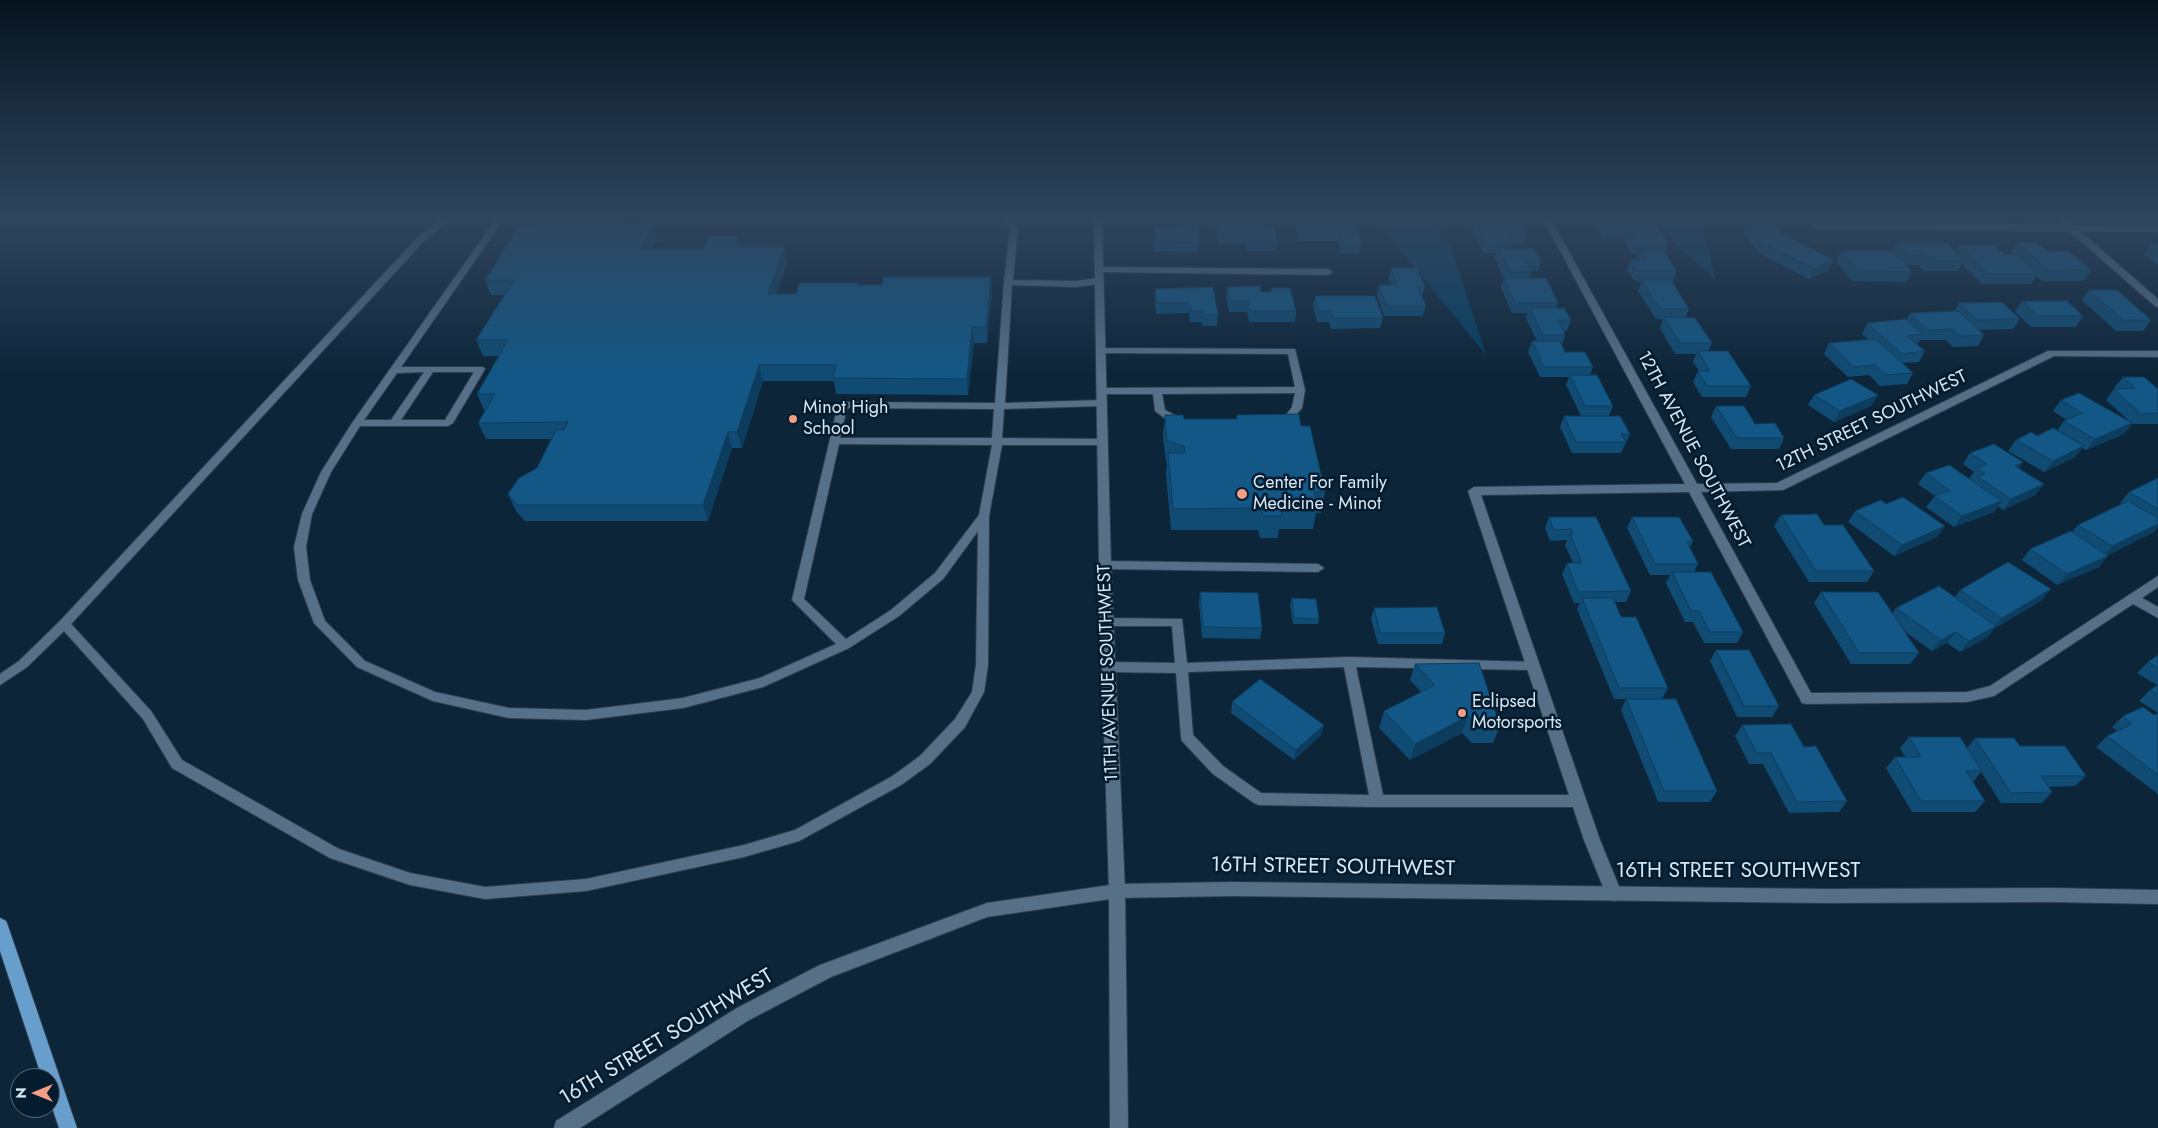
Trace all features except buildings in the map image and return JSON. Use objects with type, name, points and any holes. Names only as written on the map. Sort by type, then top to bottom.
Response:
[{"type":"main road","points":[[0,926],[68,1128]]},
{"type":"street","name":"11TH AVENUE SOUTHWEST","points":[[1099,272],[1105,565],[1117,891],[1119,1128]]},
{"type":"street","points":[[1287,272],[1328,272]]},
{"type":"street","name":"12TH AVENUE SOUTHWEST","points":[[1576,272],[1807,699],[1967,697],[1994,691],[2132,598]]},
{"type":"street","points":[[2122,272],[2158,304]]},
{"type":"street","name":"12TH STREET SOUTHWEST","points":[[1532,664],[1474,491],[1779,487],[2052,354],[2158,354]]},
{"type":"street","points":[[2158,581],[2132,598],[2158,613]]},
{"type":"street","points":[[1532,664],[1592,840],[1614,894]]},
{"type":"street","name":"16TH STREET SOUTHWEST","points":[[563,1128],[743,1014],[826,971],[986,910],[1117,891],[1233,889],[1614,894],[2158,897]]},
{"type":"lane","points":[[0,680],[23,664],[64,624],[389,272]]},
{"type":"lane","points":[[463,272],[357,423],[326,472],[307,514],[300,547],[304,580],[320,623],[361,664],[432,696],[509,713],[586,715],[683,703],[764,682],[845,645],[894,613],[939,576],[984,516]]},
{"type":"lane","points":[[64,624],[147,715],[176,764],[335,854],[410,880],[485,893],[586,885],[744,852],[799,835],[896,781],[925,760],[960,723],[978,692],[982,664],[984,516],[997,443],[1009,272]]},
{"type":"lane","points":[[1008,282],[1076,284],[1098,281]]},
{"type":"lane","points":[[1100,351],[1292,351],[1300,390],[1297,408],[1289,417],[1266,423]]},
{"type":"lane","points":[[357,423],[448,423],[480,369],[394,370]]},
{"type":"lane","points":[[395,422],[430,370]]},
{"type":"lane","points":[[845,645],[798,600],[843,405],[999,406],[1157,390],[1300,390]]},
{"type":"lane","points":[[1157,390],[1160,411],[1170,418],[1188,422]]},
{"type":"lane","points":[[834,440],[997,443],[1102,442]]},
{"type":"lane","points":[[1105,565],[1318,568]]},
{"type":"lane","points":[[1108,622],[1178,622],[1188,737],[1218,770],[1259,799],[1579,801]]},
{"type":"lane","points":[[1349,662],[1377,801]]},
{"type":"lane","points":[[1110,667],[1182,668],[1349,662],[1532,664]]},
{"type":"shaded area","points":[[1418,272],[1459,272],[1486,355]]},
{"type":"shaded area","points":[[1706,272],[1714,272],[1716,281]]},
{"type":"place","name":"Minot High School","points":[[793,419]]},
{"type":"place","name":"Center For Family Medicine - Minot","points":[[1242,494]]},
{"type":"place","name":"Eclipsed Motorsports","points":[[1462,713]]}]
